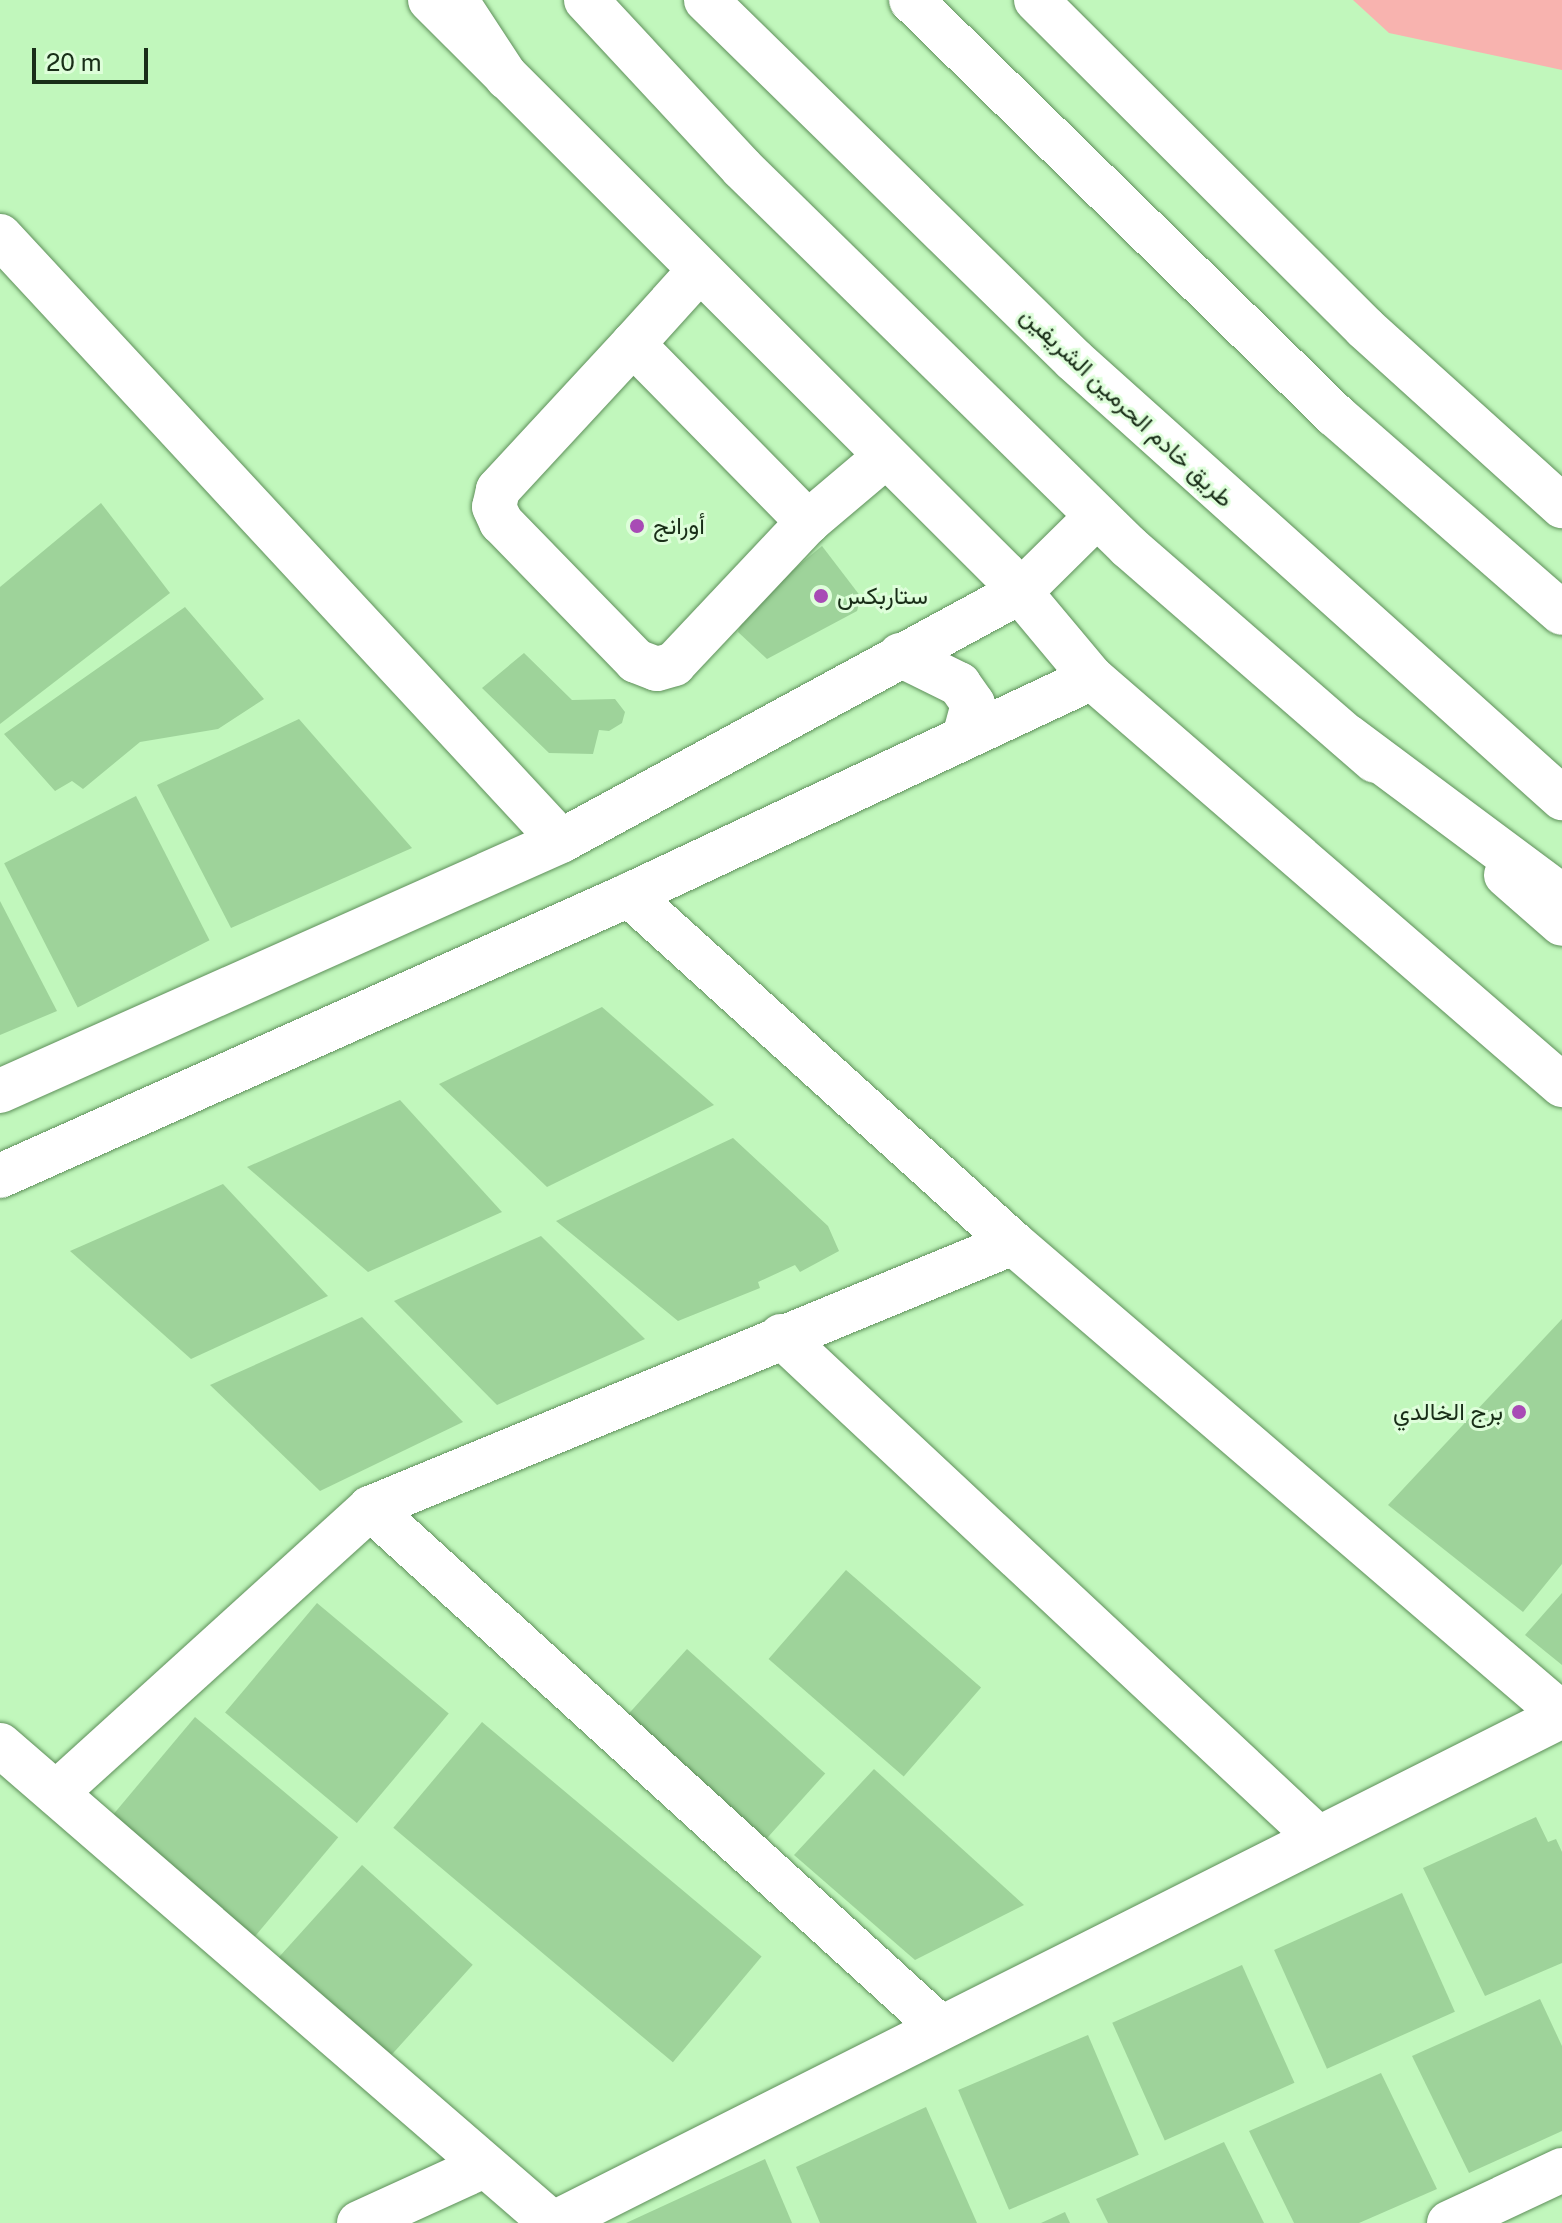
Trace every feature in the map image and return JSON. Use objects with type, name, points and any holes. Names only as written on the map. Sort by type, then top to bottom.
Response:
[{"type":"main road","points":[[430,0],[1020,592],[1092,678],[1562,1085]]},
{"type":"main road","points":[[456,0],[507,78]]},
{"type":"main road","points":[[586,0],[742,168],[1097,516],[1562,924]]},
{"type":"main road","name":"طريق خادم الحرمين الشريفين","points":[[706,0],[1074,360],[1562,798]]},
{"type":"main road","points":[[911,0],[1335,415],[1562,613]]},
{"type":"main road","points":[[1036,0],[1365,328],[1562,506]]},
{"type":"main road","points":[[0,236],[561,841]]},
{"type":"main road","points":[[698,272],[498,490],[494,507],[501,522],[636,661],[657,669],[674,664],[808,522],[885,457]]},
{"type":"main road","points":[[633,344],[808,522]]},
{"type":"main road","points":[[0,1091],[561,841],[1020,592],[1097,516]]},
{"type":"main road","points":[[900,655],[959,684],[973,704],[964,738]]},
{"type":"main road","points":[[0,1176],[629,895],[1092,678]]},
{"type":"main road","points":[[1347,736],[1562,896]]},
{"type":"main road","points":[[0,1745],[482,2167],[553,2223],[1316,1836],[1562,1715],[1013,1243],[629,895]]},
{"type":"main road","points":[[56,1793],[370,1508],[781,1336],[1013,1243]]},
{"type":"main road","points":[[781,1336],[1316,1836]]},
{"type":"main road","points":[[370,1508],[940,2027]]},
{"type":"main road","points":[[359,2223],[482,2167]]},
{"type":"main road","points":[[1449,2223],[1562,2170]]},
{"type":"shaded area","points":[[1353,0],[1562,0],[1562,70],[1389,33]]},
{"type":"building","points":[[101,503],[170,593],[0,724],[0,587]]},
{"type":"building","points":[[822,546],[861,597],[857,611],[767,659],[738,632],[747,608]]},
{"type":"building","points":[[185,607],[264,699],[218,729],[140,742],[83,789],[72,781],[55,791],[4,734]]},
{"type":"building","points":[[524,653],[572,700],[615,699],[625,712],[622,723],[609,731],[599,730],[593,754],[549,753],[482,688]]},
{"type":"building","points":[[299,719],[412,848],[231,928],[157,785]]},
{"type":"building","points":[[136,796],[210,940],[78,1008],[4,863]]},
{"type":"building","points":[[0,901],[57,1011],[0,1035]]},
{"type":"building","points":[[602,1007],[714,1105],[547,1187],[439,1084]]},
{"type":"building","points":[[400,1100],[502,1212],[368,1272],[247,1167]]},
{"type":"building","points":[[733,1138],[828,1226],[839,1251],[800,1272],[795,1265],[758,1282],[760,1288],[678,1321],[556,1221]]},
{"type":"building","points":[[223,1184],[328,1296],[191,1359],[70,1251]]},
{"type":"building","points":[[541,1236],[645,1339],[497,1405],[394,1301]]},
{"type":"building","points":[[362,1317],[463,1422],[320,1491],[210,1385]]},
{"type":"building","name":"برج الخالدي","points":[[1562,1319],[1562,1564],[1523,1612],[1388,1505]]},
{"type":"building","points":[[846,1570],[981,1687],[904,1776],[769,1659]]},
{"type":"building","points":[[1562,1593],[1562,1665],[1525,1635]]},
{"type":"building","points":[[317,1603],[449,1714],[357,1823],[225,1713]]},
{"type":"building","points":[[687,1649],[825,1773],[755,1851],[617,1727]]},
{"type":"building","points":[[195,1717],[338,1837],[250,1942],[107,1822]]},
{"type":"building","points":[[482,1722],[762,1957],[673,2062],[393,1828]]},
{"type":"building","points":[[874,1769],[1024,1905],[915,1960],[794,1855]]},
{"type":"building","points":[[1536,1817],[1548,1842],[1556,1839],[1562,1852],[1562,1963],[1485,1996],[1423,1868]]},
{"type":"building","points":[[362,1865],[473,1965],[386,2061],[275,1962]]},
{"type":"building","points":[[1402,1893],[1455,2012],[1327,2069],[1274,1950]]},
{"type":"building","points":[[1242,1965],[1294,2083],[1165,2141],[1112,2023]]},
{"type":"building","points":[[1540,1999],[1562,2046],[1562,2131],[1469,2173],[1412,2056]]},
{"type":"building","points":[[1088,2035],[1139,2155],[1009,2210],[958,2090]]},
{"type":"building","points":[[1381,2073],[1437,2189],[1359,2223],[1294,2223],[1249,2131]]},
{"type":"building","points":[[926,2107],[977,2223],[820,2223],[796,2167]]},
{"type":"building","points":[[1224,2142],[1264,2223],[1108,2223],[1096,2199]]},
{"type":"building","points":[[765,2159],[792,2223],[626,2223]]},
{"type":"building","points":[[1065,2212],[1070,2223],[1041,2223]]},
{"type":"place","name":"أورانج","points":[[637,526]]},
{"type":"place","name":"ستاربكس","points":[[821,596]]},
{"type":"place","name":"برج الخالدي","points":[[1519,1412]]}]
